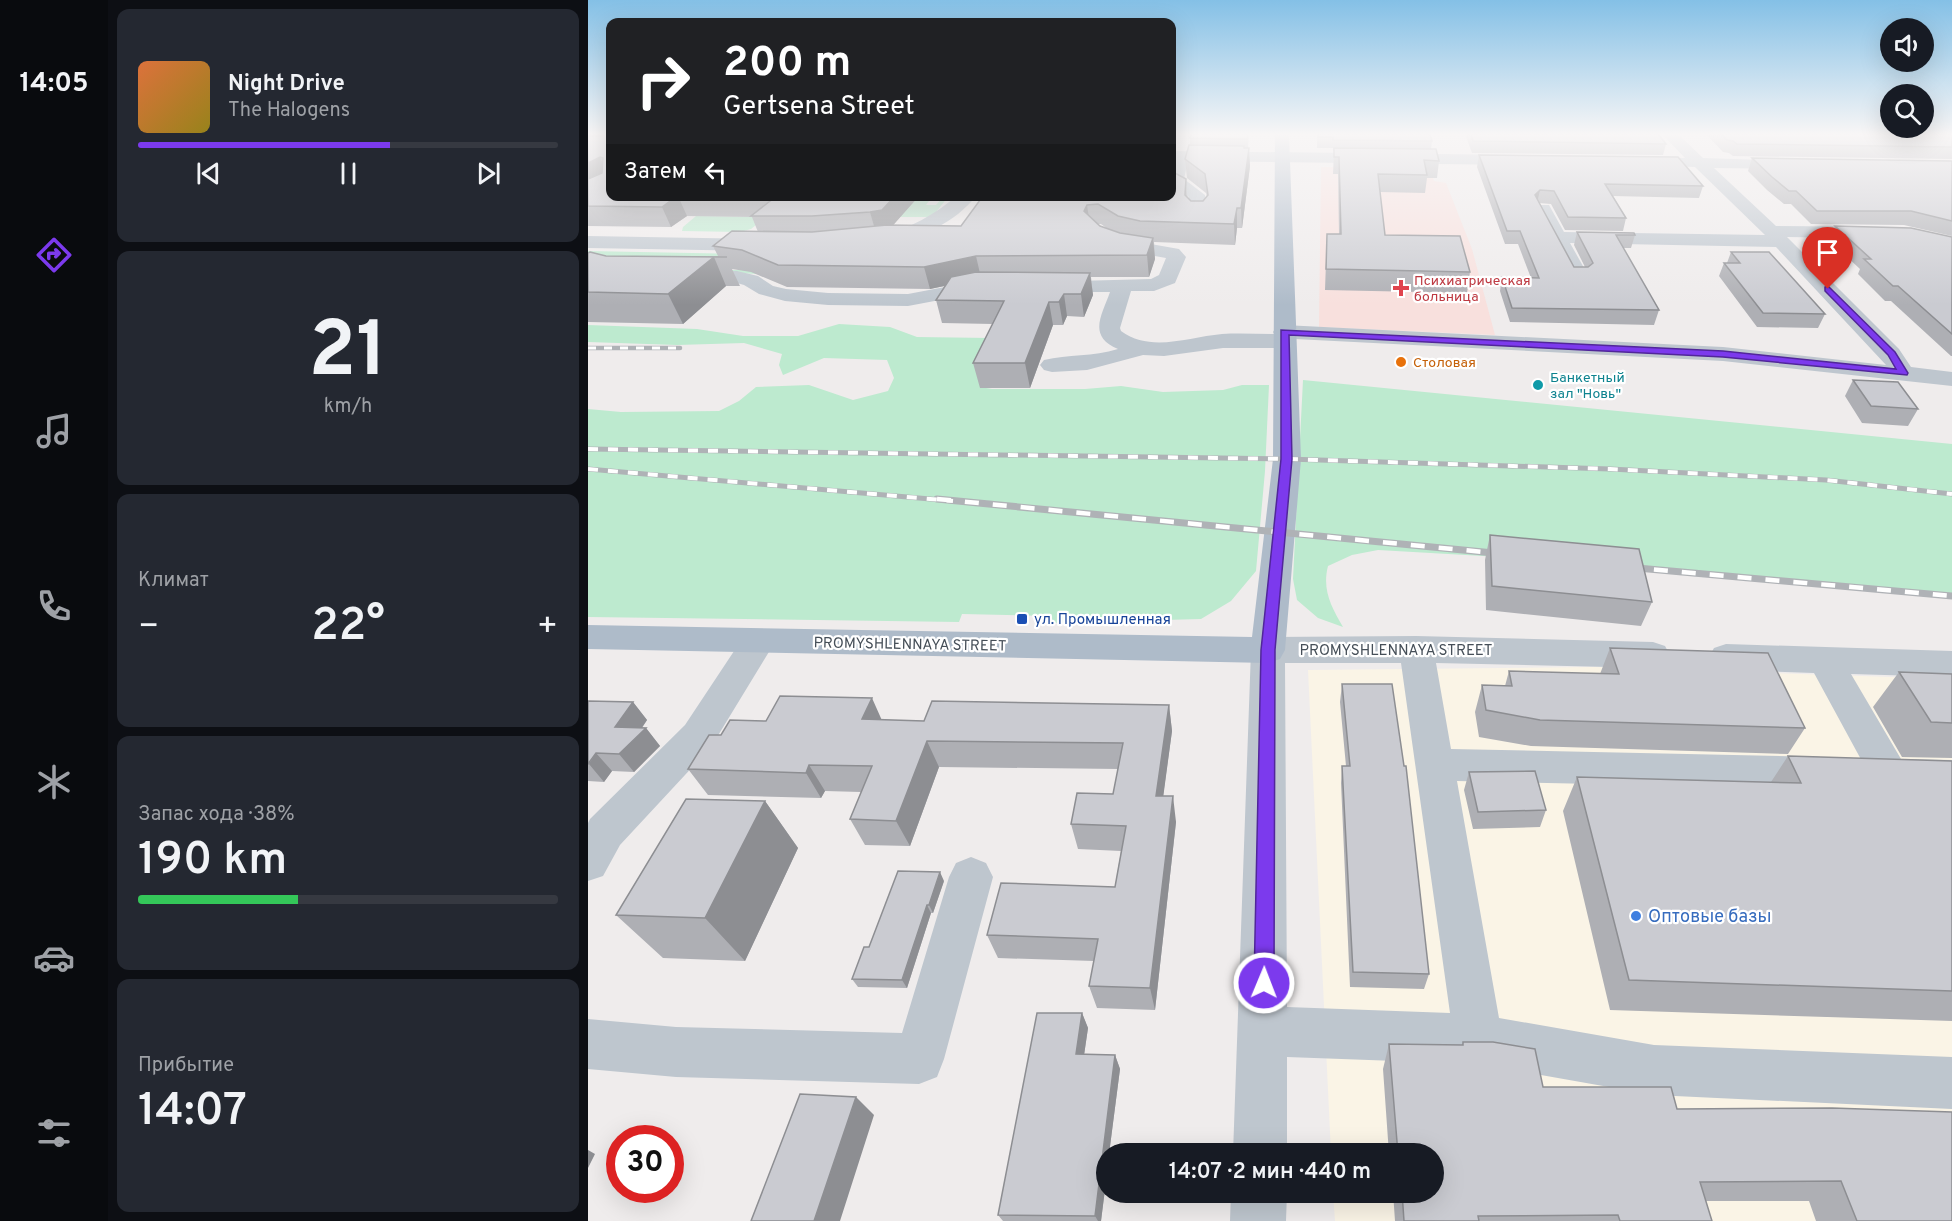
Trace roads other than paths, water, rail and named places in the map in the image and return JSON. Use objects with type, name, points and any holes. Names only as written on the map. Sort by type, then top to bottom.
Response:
[{"type":"main road","points":[[1268,650],[1287,459],[1282,191]]},
{"type":"main road","name":"PROMYSHLENNAYA STREET","points":[[588,637],[1268,650]]},
{"type":"street","points":[[1190,191],[1197,195],[1198,214]]},
{"type":"street","points":[[1729,191],[1776,236],[1891,354],[1904,373]]},
{"type":"street","points":[[876,241],[903,236],[931,226],[962,201]]},
{"type":"street","points":[[1543,209],[1578,274]]},
{"type":"street","points":[[1021,286],[1122,287],[1163,283],[1168,279],[1176,257],[1172,254],[1116,245],[1100,235],[1098,230]]},
{"type":"street","points":[[1559,237],[1904,233],[1952,244]]},
{"type":"street","points":[[588,242],[783,245]]},
{"type":"street","points":[[675,276],[737,277],[751,280],[766,290],[785,295],[877,301],[928,298],[960,290],[999,285]]},
{"type":"street","points":[[1122,287],[1110,324],[1110,334],[1124,344],[1142,348],[1168,349],[1284,336],[1723,354],[1952,379]]},
{"type":"street","points":[[1052,365],[1096,362],[1124,356],[1142,348]]},
{"type":"street","points":[[588,862],[605,832],[698,736],[758,642]]},
{"type":"street","points":[[1260,1143],[1268,650]]},
{"type":"street","name":"PROMYSHLENNAYA STREET","points":[[1268,650],[1416,650],[1952,664]]},
{"type":"street","points":[[1416,650],[1478,1039]]},
{"type":"street","points":[[1825,660],[1890,775]]},
{"type":"street","points":[[1434,765],[1952,776]]},
{"type":"street","points":[[588,1044],[676,1052],[919,1059],[971,877]]},
{"type":"street","points":[[1263,1031],[1478,1039],[1654,1070],[1952,1083]]},
{"type":"street","points":[[1258,1221],[1259,1203]]},
{"type":"railway","points":[[588,348],[680,348]]},
{"type":"railway","points":[[588,449],[1287,459],[1610,469],[1826,480],[1952,494]]},
{"type":"railway","points":[[588,469],[953,501]]},
{"type":"railway","points":[[937,499],[1504,554]]},
{"type":"railway","points":[[1626,567],[1952,596]]},
{"type":"place","name":"Психиатрическая больница","points":[[1401,288]]},
{"type":"place","name":"Столовая","points":[[1401,362]]},
{"type":"place","name":"Банкетный зал \"Новь\"","points":[[1538,385]]},
{"type":"place","name":"ул. Промышленная","points":[[1022,619]]},
{"type":"place","name":"Оптовые базы","points":[[1636,916]]}]
